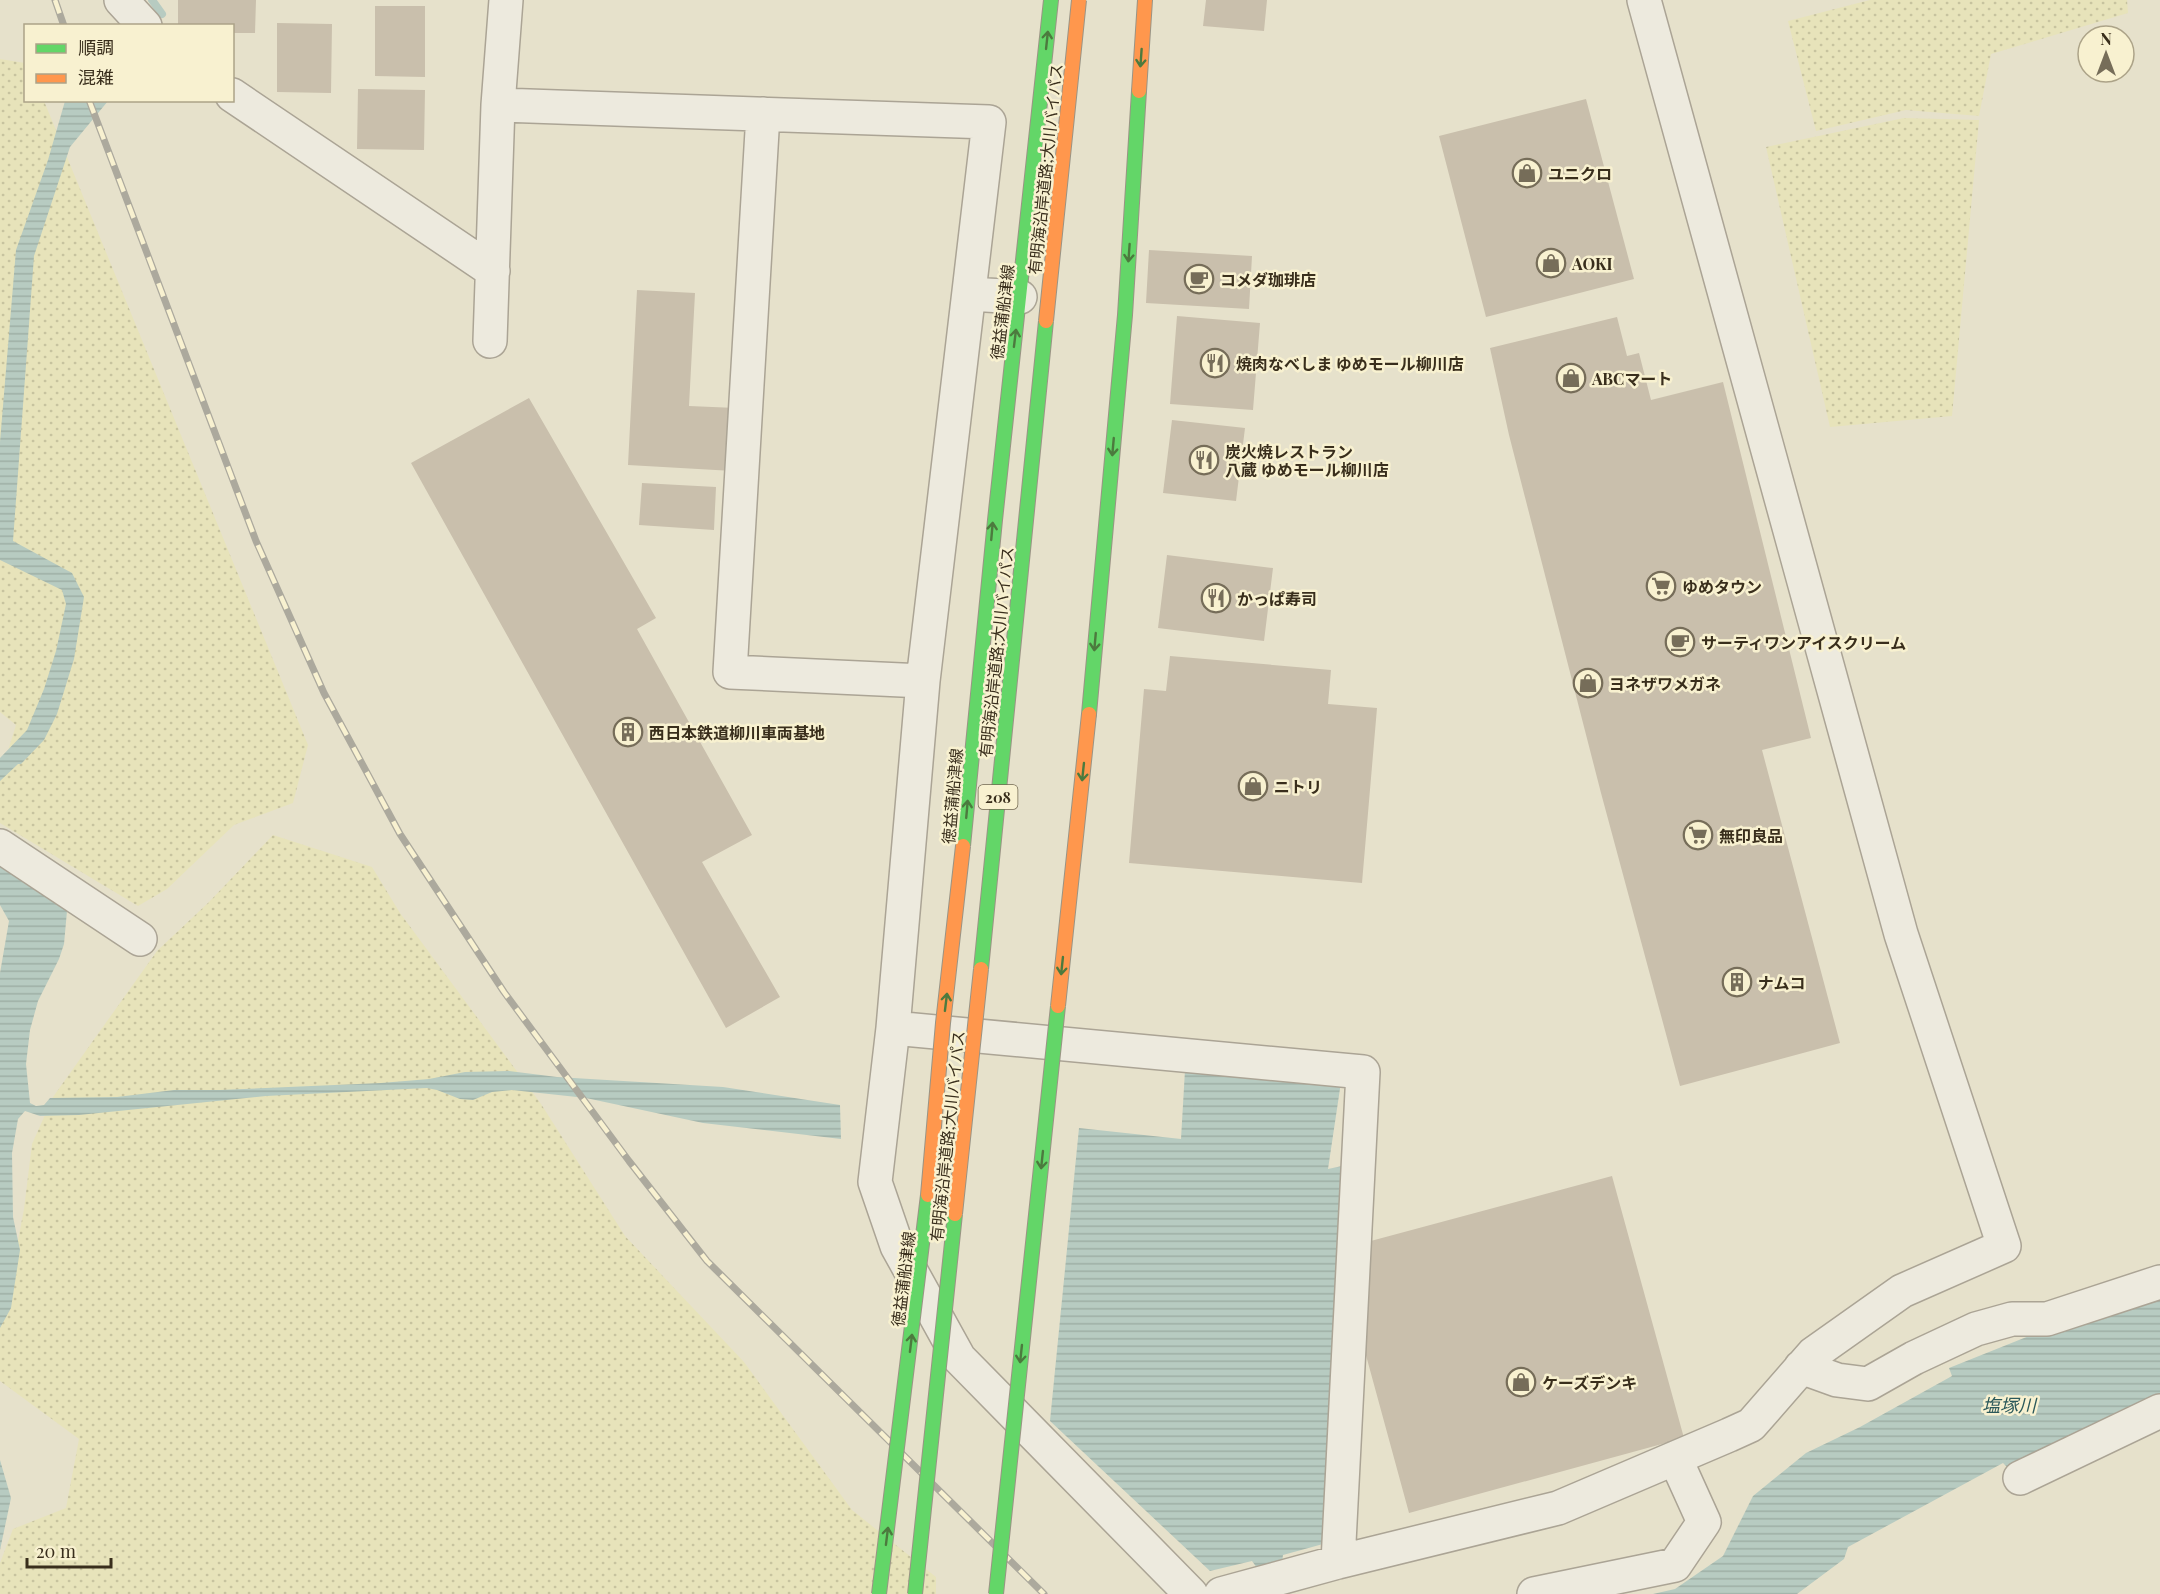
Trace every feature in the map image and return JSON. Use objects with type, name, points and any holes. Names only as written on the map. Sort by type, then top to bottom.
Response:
[{"type":"main road","name":"徳益蒲船津線","points":[[879,1594],[925,1234],[943,1023],[962,858],[992,526],[1020,297],[1051,0]]},
{"type":"main road","name":"有明海沿岸道路;大川バイパス","points":[[915,1594],[1079,0]]},
{"type":"main road","points":[[996,1594],[1089,714],[1125,315],[1145,0]]},
{"type":"street","points":[[121,0],[143,24]]},
{"type":"street","points":[[490,340],[498,105],[506,0]]},
{"type":"street","points":[[1221,1594],[1338,1562],[1558,1508],[1751,1425],[1813,1354],[1902,1291],[2004,1246],[1901,934],[1644,0]]},
{"type":"street","points":[[234,96],[493,271]]},
{"type":"street","points":[[498,105],[989,122],[923,681],[893,1028],[875,1182],[897,1246],[959,1358],[1191,1594]]},
{"type":"street","points":[[763,114],[729,672],[923,681]]},
{"type":"street","points":[[969,294],[1020,297]]},
{"type":"street","points":[[0,846],[140,939]]},
{"type":"street","points":[[893,1028],[1363,1072],[1338,1562]]},
{"type":"street","points":[[1801,1367],[1838,1380],[1868,1384],[1914,1358],[1976,1329],[2012,1319],[2047,1319],[2160,1282]]},
{"type":"street","points":[[2020,1478],[2160,1411]]},
{"type":"street","points":[[1534,1594],[1676,1565],[1704,1522],[1675,1458]]},
{"type":"shaded area","points":[[1870,0],[2127,0],[2128,13],[2091,24],[2076,24],[2076,29],[1991,54],[1979,116],[1906,110],[1816,131],[1788,21]]},
{"type":"shaded area","points":[[0,59],[24,63],[24,102],[44,102],[308,745],[293,803],[234,825],[167,889],[138,906],[0,823],[0,776],[16,725],[0,712]]},
{"type":"shaded area","points":[[1904,118],[1979,120],[1952,416],[1830,427],[1766,147]]},
{"type":"shaded area","points":[[273,835],[372,867],[400,913],[541,1104],[625,1236],[744,1362],[852,1510],[936,1577],[936,1594],[0,1594],[0,1563],[13,1529],[66,1508],[79,1439],[0,1381],[0,1312],[5,1309],[24,1209],[32,1144],[53,1097],[157,951],[209,902]]},
{"type":"water","points":[[65,102],[107,102],[70,147],[34,256],[13,541],[72,573],[84,597],[74,659],[57,714],[44,740],[21,764],[18,764],[0,781],[0,758],[27,730],[44,689],[56,651],[66,604],[62,590],[0,560],[0,442],[16,250],[48,160]]},
{"type":"water","points":[[0,858],[67,911],[64,944],[38,1001],[30,1030],[26,1064],[30,1103],[36,1106],[44,1105],[50,1098],[117,1097],[174,1090],[381,1083],[429,1079],[465,1072],[509,1071],[557,1077],[723,1087],[840,1105],[841,1139],[703,1123],[586,1098],[512,1090],[492,1092],[473,1100],[460,1099],[427,1088],[266,1096],[79,1115],[40,1116],[25,1111],[18,1119],[12,1153],[13,1217],[20,1250],[11,1308],[0,1328],[0,973],[9,921],[0,905]]},
{"type":"water","points":[[1185,1070],[1341,1082],[1328,1169],[1342,1166],[1323,1544],[1283,1555],[1282,1562],[1277,1564],[1275,1561],[1257,1568],[1252,1561],[1210,1571],[1050,1421],[1079,1128],[1181,1139]]},
{"type":"water","name":"塩塚川","points":[[2160,1289],[2160,1395],[2123,1409],[2008,1468],[2003,1463],[1848,1547],[1844,1559],[1797,1594],[1653,1594],[1675,1589],[1723,1556],[1753,1496],[1806,1453],[1860,1427],[1952,1376],[1949,1368],[2102,1307]]},
{"type":"water","points":[[0,1460],[11,1498],[0,1550]]},
{"type":"building","points":[[178,0],[256,0],[255,33],[234,33],[234,24],[178,24]]},
{"type":"building","points":[[1206,0],[1267,0],[1264,31],[1203,26]]},
{"type":"building","points":[[375,6],[425,6],[425,77],[375,76]]},
{"type":"building","points":[[277,23],[332,24],[331,93],[277,92]]},
{"type":"building","points":[[358,89],[425,90],[424,150],[357,149]]},
{"type":"building","name":"ユニクロ","points":[[1586,99],[1634,279],[1486,317],[1439,136]]},
{"type":"building","name":"コメダ珈琲店","points":[[1149,250],[1252,256],[1249,309],[1146,303]]},
{"type":"building","points":[[637,290],[695,293],[689,406],[736,408],[733,471],[628,465]]},
{"type":"building","name":"焼肉なべしま ゆめモール柳川店","points":[[1177,316],[1260,323],[1253,410],[1170,404]]},
{"type":"building","points":[[1617,317],[1627,356],[1639,353],[1651,400],[1723,382],[1811,738],[1762,750],[1840,1043],[1680,1086],[1601,793],[1509,435],[1490,348]]},
{"type":"building","name":"西日本鉄道柳川車両基地","points":[[529,398],[656,618],[637,629],[752,835],[702,862],[780,997],[726,1028],[411,463]]},
{"type":"building","name":"炭火焼レストラン 八蔵 ゆめモール柳川店","points":[[1172,420],[1245,428],[1236,501],[1163,493]]},
{"type":"building","points":[[642,483],[716,487],[714,530],[639,525]]},
{"type":"building","name":"かっぱ寿司","points":[[1167,555],[1273,568],[1264,641],[1158,628]]},
{"type":"building","name":"ニトリ","points":[[1170,656],[1331,670],[1328,704],[1377,708],[1362,883],[1129,863],[1144,689],[1166,691]]},
{"type":"building","name":"ケーズデンキ","points":[[1612,1176],[1684,1438],[1409,1513],[1358,1326],[1367,1242]]},
{"type":"waterway","points":[[152,0],[162,14]]},
{"type":"railway","points":[[55,0],[63,24]]},
{"type":"railway","points":[[90,102],[256,541],[324,693],[400,834],[504,992],[629,1161],[707,1261],[1044,1594]]},
{"type":"traffic: fast","points":[[978,694],[1051,0]]},
{"type":"traffic: fast","points":[[1089,714],[1125,315],[1139,91]]},
{"type":"traffic: fast","points":[[981,969],[1046,321]]},
{"type":"traffic: fast","points":[[963,846],[978,694]]},
{"type":"traffic: fast","points":[[996,1594],[1058,1006]]},
{"type":"traffic: fast","points":[[879,1594],[928,1195]]},
{"type":"traffic: fast","points":[[915,1594],[955,1214]]},
{"type":"traffic: slow","points":[[1046,321],[1079,0]]},
{"type":"traffic: slow","points":[[1139,91],[1145,0]]},
{"type":"traffic: slow","points":[[1058,1006],[1089,714]]},
{"type":"traffic: slow","points":[[928,1195],[943,1023],[963,846]]},
{"type":"traffic: slow","points":[[955,1214],[981,969]]},
{"type":"place","name":"ユニクロ","points":[[1527,173]]},
{"type":"place","name":"AOKI","points":[[1551,263]]},
{"type":"place","name":"コメダ珈琲店","points":[[1199,279]]},
{"type":"place","name":"焼肉なべしま ゆめモール柳川店","points":[[1215,363]]},
{"type":"place","name":"ABCマート","points":[[1571,378]]},
{"type":"place","name":"炭火焼レストラン 八蔵 ゆめモール柳川店","points":[[1204,460]]},
{"type":"place","name":"ゆめタウン","points":[[1661,586]]},
{"type":"place","name":"かっぱ寿司","points":[[1216,598]]},
{"type":"place","name":"サーティワンアイスクリーム","points":[[1680,642]]},
{"type":"place","name":"ヨネザワメガネ","points":[[1588,683]]},
{"type":"place","name":"西日本鉄道柳川車両基地","points":[[628,732]]},
{"type":"place","name":"ニトリ","points":[[1253,786]]},
{"type":"place","name":"無印良品","points":[[1698,835]]},
{"type":"place","name":"ナムコ","points":[[1737,982]]},
{"type":"place","name":"ケーズデンキ","points":[[1521,1382]]}]
